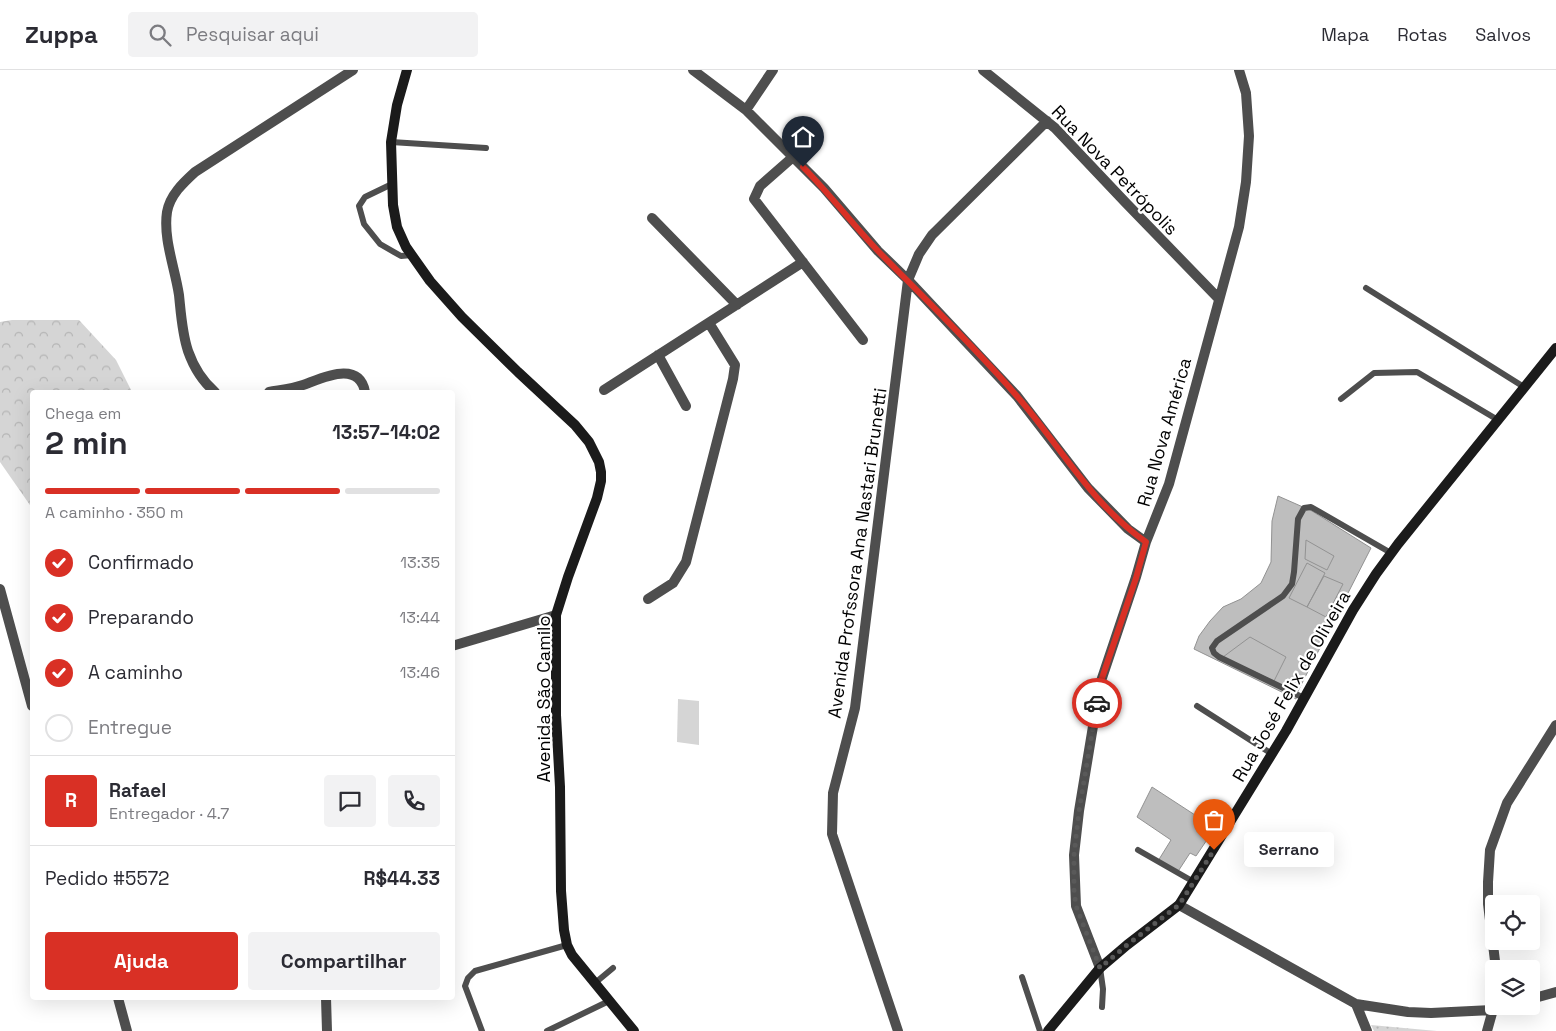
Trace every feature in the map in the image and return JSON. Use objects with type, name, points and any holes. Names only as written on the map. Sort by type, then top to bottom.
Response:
[{"type":"main road","name":"Avenida São Camilo","points":[[407,70],[397,105],[391,142],[392,205],[397,226],[406,247],[430,281],[462,317],[576,425],[589,442],[599,462],[601,481],[597,498],[556,615],[556,715],[560,787],[561,891],[564,930],[567,945],[572,955],[634,1031]]},
{"type":"main road","name":"Rua José Felix de Oliveira","points":[[1048,1031],[1100,968],[1179,905],[1272,754],[1354,610],[1391,553],[1556,348]]},
{"type":"street","points":[[212,390],[198,375],[188,351],[168,239],[167,211],[182,184],[195,172],[353,70]]},
{"type":"street","name":"Rua Nova América","points":[[693,70],[746,110],[824,188],[878,251],[908,280],[1017,396],[1088,488],[1128,529],[1146,542],[1169,484],[1239,227],[1246,182],[1250,136],[1246,93],[1239,70]]},
{"type":"street","points":[[746,110],[773,70]]},
{"type":"street","name":"Rua Nova Petrópolis","points":[[983,70],[1055,128],[1219,299]]},
{"type":"street","name":"Avenida Profssora Ana Nastari Brunetti","points":[[898,1031],[832,834],[832,810],[833,793],[855,708],[908,280],[919,254],[932,235],[1047,121]]},
{"type":"street","points":[[793,157],[760,186],[754,199],[863,340]]},
{"type":"street","points":[[652,218],[738,305]]},
{"type":"street","points":[[604,390],[803,262]]},
{"type":"street","points":[[648,599],[673,583],[686,562],[733,379],[735,365],[709,323]]},
{"type":"street","points":[[658,355],[686,406]]},
{"type":"street","points":[[280,390],[343,374],[360,379],[365,390]]},
{"type":"street","points":[[1100,968],[1076,906],[1074,855],[1079,811],[1100,684],[1136,578],[1146,542]]},
{"type":"street","points":[[0,589],[30,699]]},
{"type":"street","points":[[455,645],[556,615]]},
{"type":"street","points":[[1495,960],[1488,904],[1490,850],[1507,803],[1556,725]]},
{"type":"street","points":[[1179,905],[1356,1004],[1408,1012],[1431,1013],[1485,1009]]},
{"type":"street","points":[[1540,996],[1556,992]]},
{"type":"street","points":[[119,1000],[127,1031]]},
{"type":"street","points":[[326,1000],[327,1031]]},
{"type":"street","points":[[1356,1004],[1367,1031]]},
{"type":"street","points":[[1487,1031],[1491,1015]]},
{"type":"lane","points":[[391,142],[486,148]]},
{"type":"lane","points":[[392,184],[365,197],[359,206],[364,224],[380,244],[401,256],[412,255]]},
{"type":"lane","points":[[1366,288],[1524,387]]},
{"type":"lane","points":[[1341,399],[1374,373],[1416,372],[1498,420]]},
{"type":"lane","points":[[1304,698],[1219,657],[1212,648],[1217,641],[1284,596],[1292,584],[1298,519],[1304,508],[1311,507],[1391,553]]},
{"type":"lane","points":[[1197,706],[1272,754]]},
{"type":"lane","points":[[1138,850],[1194,882]]},
{"type":"lane","points":[[482,1031],[465,986],[468,978],[476,971],[567,945]]},
{"type":"lane","points":[[595,983],[613,968]]},
{"type":"lane","points":[[1100,968],[1103,989],[1102,1007]]},
{"type":"lane","points":[[1022,977],[1040,1031]]},
{"type":"lane","points":[[547,1031],[609,1001]]},
{"type":"green space","points":[[12,320],[79,320],[116,360],[131,390],[30,390],[30,505],[0,462],[0,322]]},
{"type":"green space","points":[[678,699],[699,701],[699,745],[677,742]]},
{"type":"green space","points":[[1371,1025],[1437,1031],[1374,1031]]},
{"type":"building","points":[[1278,496],[1312,511],[1371,548],[1298,691],[1296,699],[1194,649],[1199,636],[1223,607],[1241,599],[1261,583],[1271,562],[1272,521]]},
{"type":"building","points":[[1306,540],[1334,556],[1327,570],[1305,559]]},
{"type":"building","points":[[1307,563],[1325,573],[1307,607],[1289,598]]},
{"type":"building","points":[[1324,576],[1343,584],[1326,617],[1307,607]]},
{"type":"building","points":[[1250,637],[1286,657],[1274,681],[1223,657]]},
{"type":"building","points":[[1152,787],[1215,828],[1196,856],[1190,853],[1177,873],[1158,861],[1171,840],[1137,817]]},
{"type":"way so far","points":[[1097,703],[1079,811],[1074,855],[1074,890],[1076,906],[1100,968],[1179,905],[1214,850]]},
{"type":"place","name":"Serrano","points":[[1214,850]]},
{"type":"route","points":[[803,167],[824,188],[878,251],[908,280],[1017,396],[1088,488],[1128,529],[1146,542],[1136,578],[1100,684],[1097,703]]}]
